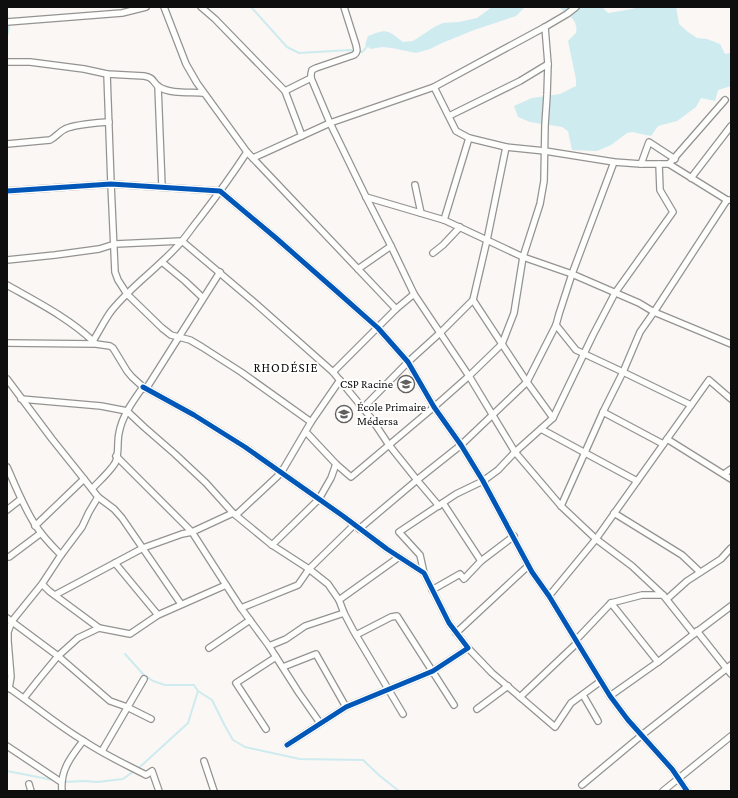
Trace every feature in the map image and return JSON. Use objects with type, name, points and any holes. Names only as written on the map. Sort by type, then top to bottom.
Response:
[{"type":"street","points":[[7,22],[122,13],[146,7]]},
{"type":"street","points":[[164,7],[186,64],[203,93],[247,152],[396,309]]},
{"type":"street","points":[[201,7],[215,19],[285,91],[302,136]]},
{"type":"street","points":[[344,7],[358,50],[357,53],[312,70],[311,78],[330,124],[392,246],[414,294],[441,332],[493,414],[515,452],[561,506],[596,539],[632,566],[665,597],[729,667],[731,674]]},
{"type":"street","points":[[253,158],[330,124],[434,87],[545,27],[576,7]]},
{"type":"street","points":[[306,432],[336,464],[351,477],[434,407],[502,344],[514,313],[523,257],[540,204],[544,181],[545,125],[548,95],[548,64],[545,27]]},
{"type":"street","points":[[7,62],[30,62],[84,69],[107,74],[149,76],[158,86],[172,91],[203,93]]},
{"type":"street","points":[[449,116],[520,81],[548,64]]},
{"type":"street","points":[[107,74],[116,276],[127,294],[171,335],[190,340],[202,347],[241,372],[311,422]]},
{"type":"street","points":[[285,91],[311,78]]},
{"type":"street","points":[[158,86],[162,187]]},
{"type":"street","points":[[434,87],[456,131],[469,138],[506,147],[614,162],[669,164],[729,200],[640,332],[623,372],[584,452],[561,506]]},
{"type":"street","points":[[669,164],[675,159],[725,100]]},
{"type":"street","points":[[7,144],[50,140],[59,132],[70,127],[109,122]]},
{"type":"street","points":[[692,178],[731,126]]},
{"type":"street","points":[[444,220],[469,138]]},
{"type":"street","points":[[641,164],[649,142],[675,159]]},
{"type":"street","points":[[363,408],[472,300],[487,240],[506,147]]},
{"type":"street","points":[[94,342],[106,318],[113,309],[182,241],[247,152]]},
{"type":"street","points":[[242,608],[298,585],[309,569],[357,527],[461,445],[527,382],[556,325],[572,274],[614,162]]},
{"type":"street","points":[[601,681],[571,703],[555,727],[492,673],[468,648],[449,623],[424,574],[420,555],[399,532],[456,494],[483,481],[498,470],[515,452],[553,418],[615,293],[673,212],[660,190],[659,164]]},
{"type":"street","points":[[7,191],[111,184],[220,191],[276,238],[378,328],[408,362],[434,407],[461,445],[483,481],[514,536],[528,566],[549,596],[610,696],[628,720],[672,769],[687,791]]},
{"type":"street","points":[[414,185],[421,213]]},
{"type":"street","points":[[366,197],[444,220],[523,257],[572,274],[639,303],[654,312],[731,344]]},
{"type":"street","points":[[433,254],[460,227]]},
{"type":"street","points":[[7,260],[99,249],[115,244],[182,241],[220,272],[333,372],[371,418],[389,445],[416,480],[441,504],[481,562]]},
{"type":"street","points":[[358,269],[392,246]]},
{"type":"street","points":[[162,262],[203,298]]},
{"type":"street","points":[[92,489],[116,461],[119,433],[127,411],[179,337],[220,272]]},
{"type":"street","points":[[7,285],[48,308],[94,342]]},
{"type":"street","points":[[333,372],[396,309],[414,294]]},
{"type":"street","points":[[472,300],[553,418]]},
{"type":"street","points":[[556,325],[576,350],[691,405]]},
{"type":"street","points":[[7,343],[94,342],[110,346],[113,348],[127,371],[144,388],[194,415],[245,446],[424,574]]},
{"type":"street","points":[[7,379],[98,497],[114,509],[122,518],[181,604]]},
{"type":"street","points":[[55,595],[143,548],[182,534],[192,532],[234,514],[281,473],[311,422],[340,380]]},
{"type":"street","points":[[549,596],[596,539],[709,380],[731,399]]},
{"type":"street","points":[[21,399],[101,406],[127,411],[206,482],[234,514],[272,545],[309,569],[328,584],[339,600],[356,635],[404,714]]},
{"type":"street","points":[[603,412],[665,442],[731,479]]},
{"type":"street","points":[[541,429],[637,481]]},
{"type":"street","points":[[116,456],[192,532],[320,723]]},
{"type":"street","points":[[272,545],[319,499],[331,478],[336,464]]},
{"type":"street","points":[[7,467],[9,475],[36,526],[61,555]]},
{"type":"street","points":[[724,474],[731,469]]},
{"type":"street","points":[[36,526],[84,479]]},
{"type":"street","points":[[98,497],[82,527],[42,584],[10,620],[8,641],[11,677],[8,689],[24,698],[84,741],[146,775],[152,771],[159,791]]},
{"type":"street","points":[[7,510],[21,499]]},
{"type":"street","points":[[614,513],[682,555],[700,572]]},
{"type":"street","points":[[7,557],[41,533]]},
{"type":"street","points":[[432,590],[460,574],[464,579],[481,562],[514,536]]},
{"type":"street","points":[[520,697],[577,641],[611,603],[642,595],[665,597],[721,559],[731,548]]},
{"type":"street","points":[[339,600],[399,557]]},
{"type":"street","points":[[115,563],[158,615]]},
{"type":"street","points":[[456,632],[528,566]]},
{"type":"street","points":[[42,584],[100,628],[130,634],[158,615],[226,584]]},
{"type":"street","points":[[611,603],[658,662]]},
{"type":"street","points":[[610,696],[658,662],[731,606]]},
{"type":"street","points":[[269,646],[286,638],[305,626],[344,613]]},
{"type":"street","points":[[356,635],[391,617],[397,616],[454,705]]},
{"type":"street","points":[[10,620],[58,656],[110,701],[127,707],[151,719]]},
{"type":"street","points":[[209,648],[250,620]]},
{"type":"street","points":[[24,698],[58,656],[78,638],[100,628]]},
{"type":"street","points":[[287,745],[346,707],[433,671],[468,648]]},
{"type":"street","points":[[283,667],[316,654],[346,707]]},
{"type":"street","points":[[266,729],[236,683],[276,657]]},
{"type":"street","points":[[582,785],[642,735],[729,667]]},
{"type":"street","points":[[102,751],[144,679]]},
{"type":"street","points":[[477,709],[508,686]]},
{"type":"street","points":[[583,695],[598,721]]},
{"type":"street","points":[[663,791],[731,736]]},
{"type":"street","points":[[62,791],[61,782],[64,769],[71,757],[84,741]]},
{"type":"street","points":[[7,746],[61,782]]},
{"type":"street","points":[[204,762],[214,791]]},
{"type":"street","points":[[29,784],[31,791]]},
{"type":"water","points":[[492,7],[525,7],[516,16],[474,30],[430,49],[416,53],[382,47],[371,49],[365,45],[368,36],[384,31],[390,33],[403,42],[413,41],[436,26],[443,23],[459,22],[477,18]]},
{"type":"water","points":[[559,7],[602,7],[608,13],[639,7],[676,7],[679,24],[688,32],[697,38],[707,39],[720,44],[725,54],[731,53],[731,86],[718,90],[715,101],[701,98],[696,107],[677,121],[658,126],[651,136],[632,132],[627,133],[611,145],[597,151],[572,150],[568,131],[562,127],[530,122],[518,117],[514,106],[532,98],[560,94],[576,86],[576,79],[568,41],[576,33],[576,27],[572,18]]},
{"type":"waterway","points":[[251,7],[287,47],[299,53],[350,50],[362,52],[369,44]]},
{"type":"waterway","points":[[7,13],[9,28],[7,36]]},
{"type":"waterway","points":[[125,654],[143,674],[153,681],[165,685],[194,685],[198,691],[212,700],[233,740],[245,747],[300,759],[363,760],[399,791]]},
{"type":"waterway","points":[[63,782],[97,782],[123,779],[141,766],[188,723],[198,691]]},
{"type":"waterway","points":[[7,771],[53,780]]},
{"type":"cycle path","points":[[7,191],[111,184],[220,191],[334,289],[378,328],[408,362],[434,407],[461,445],[483,481],[532,572],[549,596],[610,696],[628,720],[672,769],[687,791]]},
{"type":"cycle path","points":[[143,387],[194,415],[245,447],[387,549],[424,573],[449,623],[468,648],[433,671],[346,707],[287,745]]},
{"type":"place","name":"CSP Racine","points":[[406,384]]},
{"type":"place","name":"École Primaire Médersa","points":[[344,414]]},
{"type":"district","name":"RHODÉSIE","points":[[286,367]]}]
